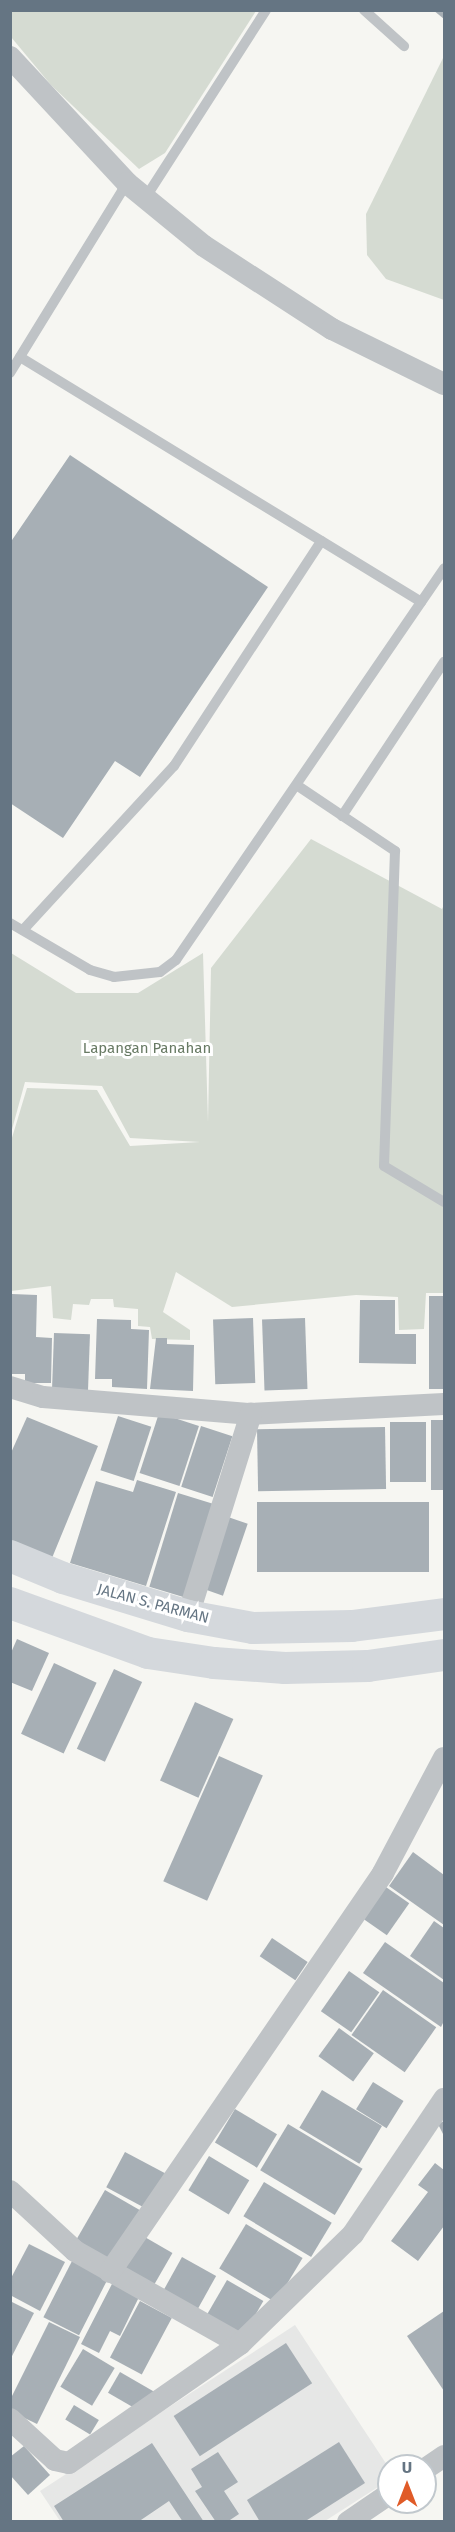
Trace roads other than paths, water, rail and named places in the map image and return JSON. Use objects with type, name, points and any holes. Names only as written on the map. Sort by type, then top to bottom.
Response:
[{"type":"main road","name":"JALAN S. PARMAN","points":[[10,1556],[63,1578],[188,1616],[253,1628],[352,1626],[444,1614]]},
{"type":"main road","points":[[10,1603],[148,1653],[214,1663],[285,1668],[368,1666],[444,1654]]},
{"type":"street","points":[[10,57],[127,183],[204,246],[269,291],[332,329],[444,384]]},
{"type":"street","points":[[10,1387],[43,1397],[250,1414],[444,1404]]},
{"type":"street","points":[[188,1616],[250,1414]]},
{"type":"street","points":[[110,2272],[384,1873],[444,1758]]},
{"type":"street","points":[[10,2419],[55,2460],[69,2463],[240,2344],[353,2234],[444,2099]]},
{"type":"street","points":[[10,2191],[75,2250],[240,2344]]},
{"type":"street","points":[[348,2522],[377,2502]]},
{"type":"lane","points":[[146,197],[266,10]]},
{"type":"lane","points":[[364,10],[404,46]]},
{"type":"lane","points":[[10,374],[127,183]]},
{"type":"lane","points":[[20,357],[421,602]]},
{"type":"lane","points":[[23,930],[174,766],[321,541]]},
{"type":"lane","points":[[10,923],[90,970],[114,977],[160,972],[176,960],[298,786],[444,568]]},
{"type":"lane","points":[[342,816],[444,662]]},
{"type":"lane","points":[[298,786],[395,851],[384,1166],[444,1202]]},
{"type":"park label","name":"Lapangan Panahan","points":[[147,1049]]}]
